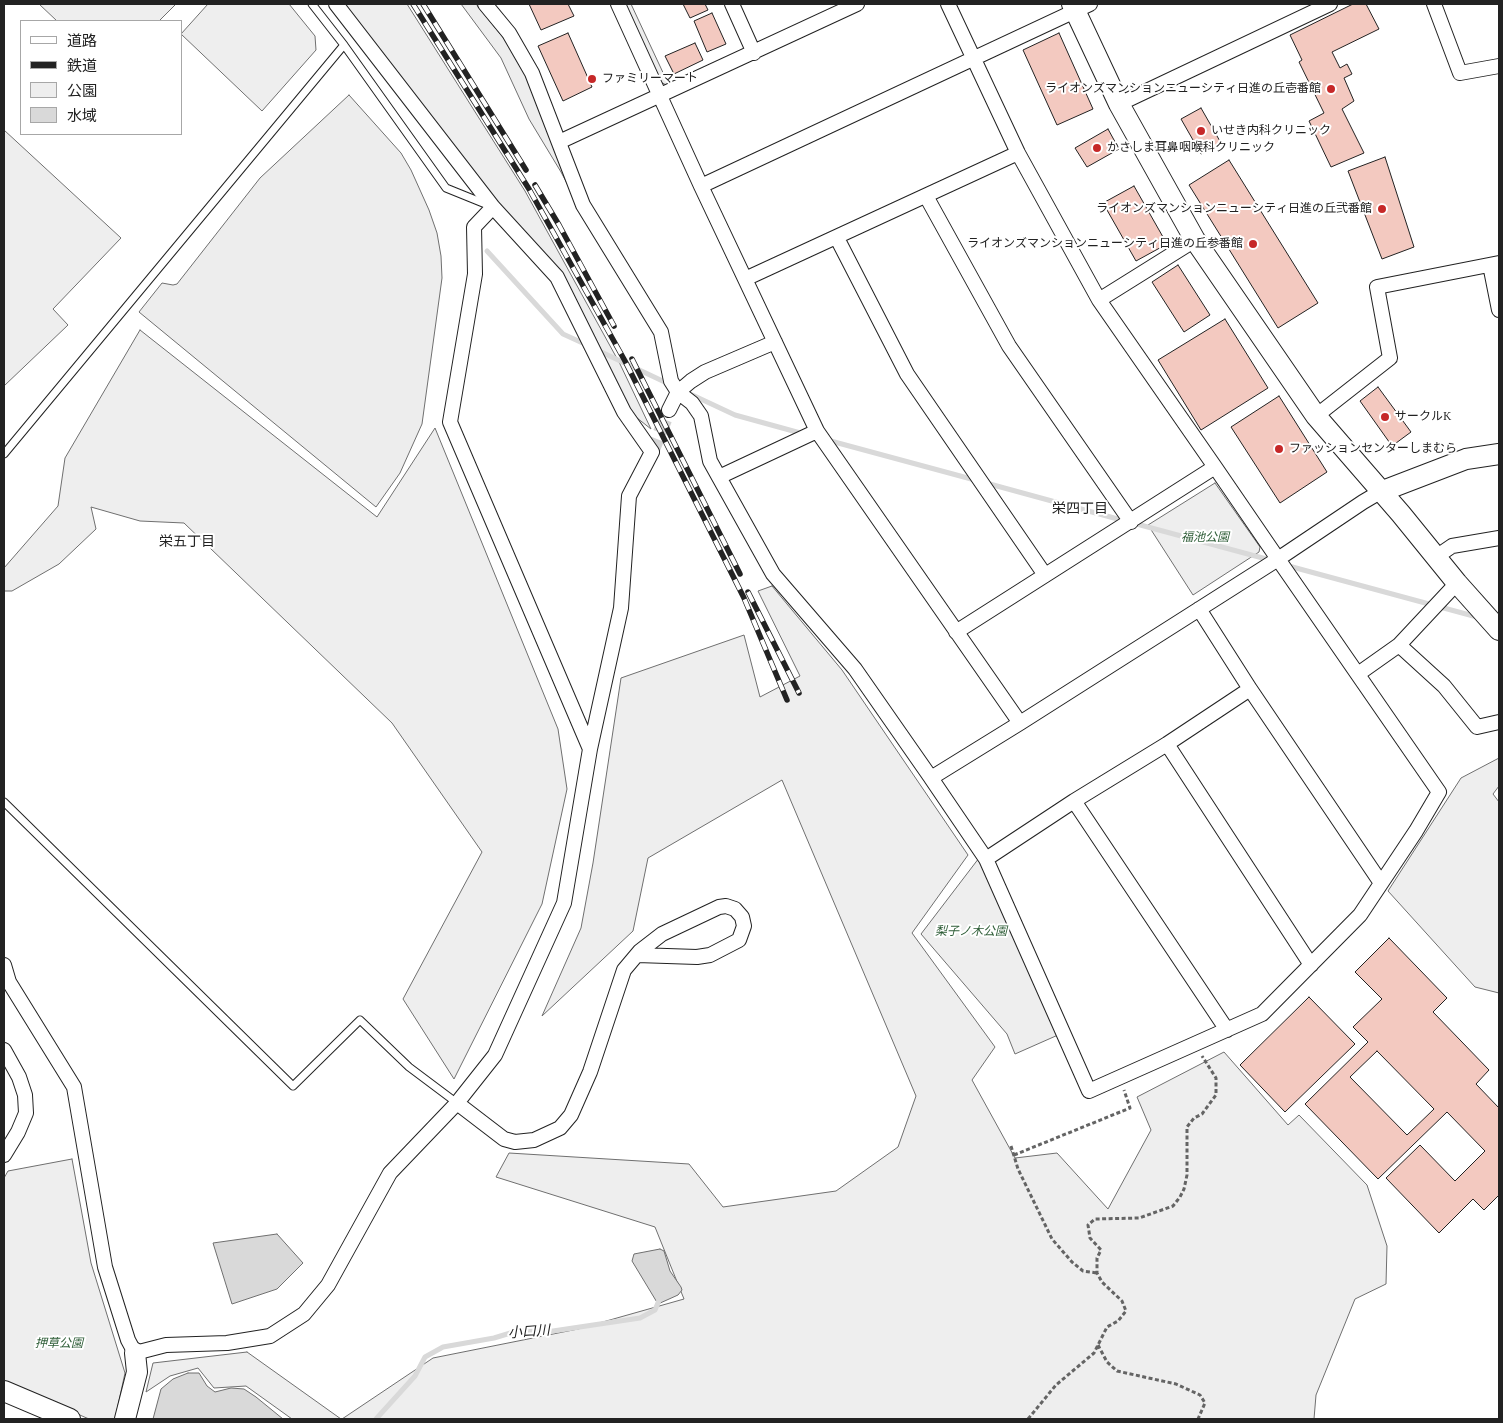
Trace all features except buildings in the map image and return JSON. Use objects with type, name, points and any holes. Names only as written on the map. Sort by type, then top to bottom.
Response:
[{"type":"street","points":[[135,1353],[166,1345],[227,1343],[270,1336],[304,1314],[328,1285],[390,1173],[457,1104],[495,1055],[564,904],[590,748],[621,608],[629,496],[652,452],[624,412],[557,277],[493,207],[336,4]]},
{"type":"street","points":[[485,4],[509,33],[532,73],[583,204],[661,332],[671,381],[678,392],[692,403],[701,416],[710,461],[773,574],[855,669],[986,859],[1089,1091],[1262,1014],[1360,915],[1416,831],[1439,792],[1099,300],[1018,152],[948,4]]},
{"type":"street","points":[[618,4],[701,186],[817,431],[1020,723]]},
{"type":"street","points":[[732,4],[754,53]]},
{"type":"street","points":[[559,142],[754,53],[841,7],[857,4]]},
{"type":"street","points":[[1119,104],[1330,4]]},
{"type":"street","points":[[1434,4],[1460,72],[1499,66]]},
{"type":"street","points":[[701,186],[1079,6],[1119,104],[1194,240],[1316,416],[1363,469],[1457,584],[1499,630]]},
{"type":"street","points":[[746,279],[1018,152]]},
{"type":"street","points":[[926,196],[1009,346],[1131,522]]},
{"type":"street","points":[[493,207],[474,227],[476,274],[450,422],[590,748]]},
{"type":"street","points":[[837,238],[907,374],[1045,576]]},
{"type":"street","points":[[1099,300],[1194,240]]},
{"type":"street","points":[[1316,416],[1390,358],[1377,287],[1495,264],[1499,310]]},
{"type":"street","points":[[669,410],[678,392],[690,381],[705,372],[775,342]]},
{"type":"street","points":[[719,477],[817,431]]},
{"type":"street","points":[[931,778],[1278,559],[1380,492],[1466,459],[1499,454]]},
{"type":"street","points":[[956,632],[1215,467]]},
{"type":"street","points":[[1436,557],[1452,546],[1499,538]]},
{"type":"street","points":[[1358,674],[1399,645],[1457,584]]},
{"type":"street","points":[[1199,609],[1250,689],[1381,883]]},
{"type":"street","points":[[1399,645],[1444,686],[1477,727],[1499,722]]},
{"type":"street","points":[[986,859],[1250,689]]},
{"type":"street","points":[[1167,744],[1311,965]]},
{"type":"street","points":[[1074,801],[1228,1030]]},
{"type":"street","points":[[457,1104],[504,1139],[515,1142],[534,1140],[560,1128],[571,1115],[590,1072],[624,970],[637,955],[662,934],[719,907],[726,906],[735,909],[742,917],[744,926],[739,940],[710,955],[697,957],[637,955]]},
{"type":"street","points":[[4,965],[9,982],[74,1087],[105,1267],[128,1340],[135,1353],[137,1372],[125,1419]]},
{"type":"street","points":[[4,1050],[19,1077],[25,1095],[26,1113],[18,1132],[4,1155]]},
{"type":"street","points":[[4,1391],[70,1419]]},
{"type":"lane","points":[[312,4],[344,45],[446,188],[493,207]]},
{"type":"lane","points":[[4,454],[344,45]]},
{"type":"lane","points":[[4,802],[293,1086],[360,1020],[409,1068],[457,1104]]},
{"type":"path","points":[[1028,1419],[1056,1385],[1094,1353],[1107,1327],[1118,1321],[1126,1311],[1122,1301],[1102,1282],[1097,1272],[1098,1258],[1101,1250],[1090,1238],[1088,1225],[1095,1220],[1139,1218],[1173,1206],[1184,1189],[1187,1175],[1187,1127],[1194,1118],[1202,1114],[1216,1095],[1216,1078],[1196,1044]]},
{"type":"path","points":[[1014,1155],[1130,1108],[1120,1077]]},
{"type":"path","points":[[1011,1146],[1018,1169],[1052,1239],[1072,1262],[1083,1271],[1097,1272]]},
{"type":"path","points":[[1098,1344],[1107,1362],[1117,1371],[1176,1384],[1200,1395],[1205,1404],[1198,1419]]},
{"type":"green space","points":[[39,4],[176,4],[160,20],[56,20]]},
{"type":"green space","points":[[208,4],[289,4],[315,36],[316,50],[262,111],[182,33]]},
{"type":"green space","points":[[343,4],[407,4],[525,191],[620,364],[651,429],[627,410],[561,274],[498,205]]},
{"type":"green space","points":[[4,130],[121,238],[53,309],[68,325],[4,386]]},
{"type":"green space","points":[[140,330],[377,517],[435,428],[558,729],[567,789],[542,904],[454,1079],[403,999],[482,852],[392,723],[184,523],[140,521],[91,507],[96,529],[59,564],[12,591],[4,591],[4,568],[58,506],[65,458]]},
{"type":"green space","name":"福池公園","points":[[1215,483],[1260,547],[1259,552],[1193,595],[1148,525]]},
{"type":"green space","points":[[772,586],[842,670],[968,855],[912,933],[995,1047],[972,1080],[1015,1158],[1057,1153],[1108,1209],[1151,1130],[1137,1097],[1224,1052],[1288,1125],[1299,1115],[1367,1185],[1387,1246],[1386,1284],[1355,1299],[1316,1395],[1314,1419],[342,1419],[433,1358],[578,1329],[684,1299],[655,1227],[496,1177],[509,1153],[689,1164],[723,1207],[836,1191],[898,1147],[916,1096],[782,780],[648,858],[633,931],[542,1016],[581,928],[593,863],[621,678],[744,635],[760,697],[800,676],[758,591]]},
{"type":"green space","points":[[1499,758],[1499,786],[1493,794],[1499,802],[1499,993],[1475,987],[1388,891],[1461,778]]},
{"type":"green space","name":"梨子ノ木公園","points":[[979,858],[1058,1035],[1015,1054],[1007,1034],[921,934]]},
{"type":"green space","name":"押草公園","points":[[72,1159],[91,1263],[125,1373],[115,1419],[89,1419],[4,1382],[4,1178],[8,1171]]},
{"type":"green space","points":[[247,1352],[341,1419],[292,1419],[246,1386],[214,1388],[198,1368],[170,1376],[146,1392],[153,1363]]},
{"type":"shaded area","points":[[461,4],[476,4],[505,40],[526,76],[564,169],[570,189],[529,119],[501,58]]},
{"type":"shaded area","points":[[625,4],[631,4],[666,79],[672,82],[666,85],[661,82]]},
{"type":"shaded area","points":[[349,95],[401,153],[411,170],[429,210],[437,233],[441,256],[442,278],[422,424],[400,473],[376,507],[139,312],[162,283],[177,284],[260,178]]},
{"type":"water","points":[[277,1234],[303,1263],[277,1289],[232,1304],[213,1243]]},
{"type":"water","points":[[660,1249],[664,1251],[670,1271],[682,1290],[678,1295],[658,1304],[632,1261],[634,1254]]},
{"type":"water","points":[[188,1373],[199,1373],[207,1386],[215,1392],[231,1388],[244,1389],[283,1419],[153,1419],[161,1389],[173,1379]]},
{"type":"waterway","points":[[487,251],[563,334],[587,345]]},
{"type":"waterway","points":[[597,350],[669,384]]},
{"type":"waterway","points":[[688,393],[735,415],[804,434]]},
{"type":"waterway","points":[[827,440],[975,480]]},
{"type":"waterway","points":[[986,483],[1125,521]]},
{"type":"waterway","points":[[1133,523],[1270,560]]},
{"type":"waterway","points":[[1285,565],[1477,617]]},
{"type":"waterway","name":"小口川","points":[[376,1419],[415,1376],[425,1357],[443,1347],[494,1338],[517,1331],[553,1331],[640,1318],[655,1310],[660,1298]]},
{"type":"tunnel","points":[[652,452],[669,410]]},
{"type":"railway","points":[[413,4],[529,189],[625,361],[744,598],[787,700]]},
{"type":"railway","points":[[423,4],[526,170]]},
{"type":"railway","points":[[535,185],[614,326]]},
{"type":"railway","points":[[632,359],[740,574]]},
{"type":"railway","points":[[748,592],[799,693]]},
{"type":"place","name":"ファミリーマート","points":[[592,79]]},
{"type":"place","name":"ライオンズマンションニューシティ日進の丘壱番館","points":[[1331,89]]},
{"type":"place","name":"いせき内科クリニック","points":[[1201,131]]},
{"type":"place","name":"かさしま耳鼻咽喉科クリニック","points":[[1097,148]]},
{"type":"place","name":"ライオンズマンションニューシティ日進の丘弐番館","points":[[1382,209]]},
{"type":"place","name":"ライオンズマンションニューシティ日進の丘参番館","points":[[1253,244]]},
{"type":"place","name":"サークルK","points":[[1385,417]]},
{"type":"place","name":"ファッションセンターしまむら","points":[[1279,449]]},
{"type":"district","name":"栄四丁目","points":[[1080,509]]},
{"type":"district","name":"栄五丁目","points":[[187,542]]}]
